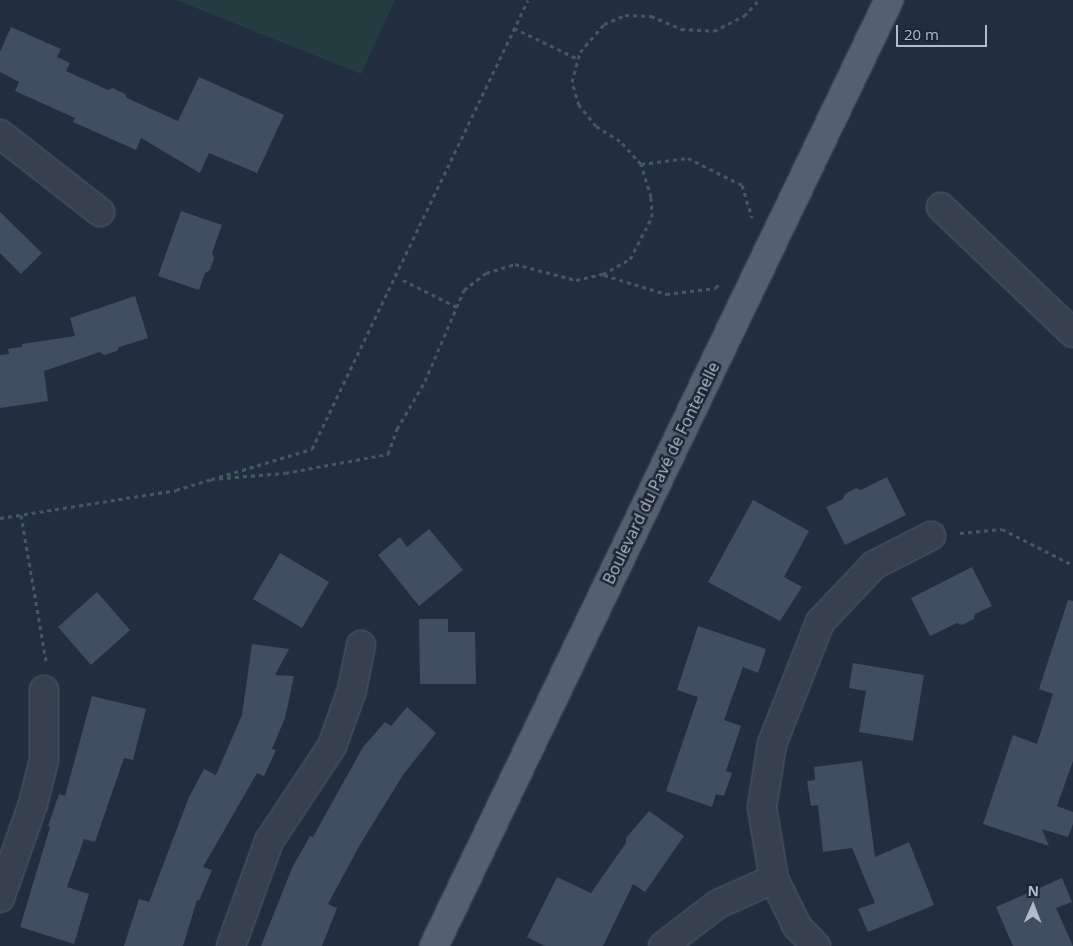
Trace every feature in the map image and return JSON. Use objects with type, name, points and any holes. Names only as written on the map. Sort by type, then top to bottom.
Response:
[{"type":"main road","name":"Boulevard du Pavé de Fontenelle","points":[[434,946],[889,0]]},
{"type":"street","points":[[0,134],[100,212]]},
{"type":"street","points":[[941,207],[1073,332]]},
{"type":"street","points":[[816,946],[798,926],[774,879],[762,807],[772,744],[820,622],[874,565],[931,536]]},
{"type":"street","points":[[231,946],[270,841],[332,746],[352,690],[361,645]]},
{"type":"street","points":[[0,898],[33,804],[44,760],[44,690]]},
{"type":"street","points":[[663,946],[718,904],[774,879]]},
{"type":"path","points":[[0,518],[176,490],[312,449],[528,0]]},
{"type":"path","points":[[211,479],[285,473],[388,454],[397,429],[425,381],[464,290],[486,273],[515,264],[576,280],[603,274],[630,259],[652,217],[651,197],[641,164],[620,141],[596,126],[579,105],[572,82],[580,52],[604,24],[625,16],[651,16],[681,29],[714,31],[744,16],[759,0]]},
{"type":"path","points":[[514,28],[578,59]]},
{"type":"path","points":[[641,164],[688,158],[742,186],[754,228]]},
{"type":"path","points":[[603,274],[666,294],[716,288],[721,281]]},
{"type":"path","points":[[403,280],[457,307]]},
{"type":"path","points":[[21,515],[48,673],[44,690]]},
{"type":"path","points":[[931,536],[1002,529],[1073,565]]},
{"type":"green space","points":[[176,0],[395,0],[361,74]]},
{"type":"building","points":[[11,27],[61,49],[57,57],[70,63],[66,71],[108,90],[113,88],[125,94],[127,98],[178,121],[199,77],[284,115],[257,173],[209,153],[200,173],[141,138],[136,150],[73,122],[75,118],[15,91],[19,82],[0,72],[0,52]]},
{"type":"building","points":[[181,211],[222,225],[212,253],[214,258],[210,270],[205,273],[199,290],[158,276]]},
{"type":"building","points":[[0,212],[42,253],[21,274],[0,253]]},
{"type":"building","points":[[135,296],[148,338],[119,347],[117,351],[104,355],[100,352],[44,371],[48,401],[0,408],[0,355],[9,354],[8,349],[22,347],[22,344],[75,336],[70,318]]},
{"type":"building","points":[[887,477],[906,515],[845,545],[826,507],[843,499],[845,494],[856,488],[861,490]]},
{"type":"building","points":[[753,500],[809,531],[784,577],[802,587],[780,621],[708,582]]},
{"type":"building","points":[[429,529],[463,570],[419,606],[378,555],[400,537],[407,547]]},
{"type":"building","points":[[280,553],[329,582],[302,628],[253,599]]},
{"type":"building","points":[[972,567],[992,606],[975,614],[974,619],[962,625],[957,623],[930,636],[911,598]]},
{"type":"building","points":[[97,592],[130,630],[91,665],[58,627]]},
{"type":"building","points":[[1068,600],[1073,601],[1073,761],[1057,806],[1073,812],[1073,824],[1068,837],[1042,829],[1049,846],[983,824],[1013,735],[1037,744],[1053,694],[1039,689]]},
{"type":"building","points":[[419,619],[448,619],[448,632],[475,632],[476,684],[420,684]]},
{"type":"building","points":[[698,626],[766,649],[758,673],[743,667],[724,720],[741,726],[726,771],[732,773],[724,796],[716,794],[712,807],[666,791],[698,697],[677,690]]},
{"type":"building","points":[[252,644],[289,649],[275,675],[294,676],[285,718],[272,749],[276,750],[264,776],[257,773],[203,867],[212,870],[199,901],[197,900],[183,946],[124,946],[139,899],[149,902],[189,797],[204,769],[216,775],[242,715]]},
{"type":"building","points":[[853,663],[924,675],[913,741],[859,732],[866,691],[849,688]]},
{"type":"building","points":[[92,696],[146,709],[133,760],[124,758],[95,842],[84,839],[67,887],[89,894],[74,944],[20,927],[50,827],[48,826],[59,794],[65,796]]},
{"type":"building","points":[[407,707],[436,733],[403,775],[361,843],[328,904],[337,908],[322,946],[261,946],[292,868],[310,836],[313,837],[363,747],[385,722],[391,726]]},
{"type":"building","points":[[862,761],[875,857],[909,842],[934,905],[868,932],[858,909],[875,903],[852,848],[823,852],[818,805],[811,806],[807,781],[815,780],[814,767]]},
{"type":"building","points":[[649,811],[684,836],[645,892],[633,884],[603,946],[545,946],[527,937],[557,877],[591,893],[626,843],[626,838]]},
{"type":"building","points":[[1062,878],[1072,902],[1056,908],[1073,946],[1013,946],[996,907]]}]
